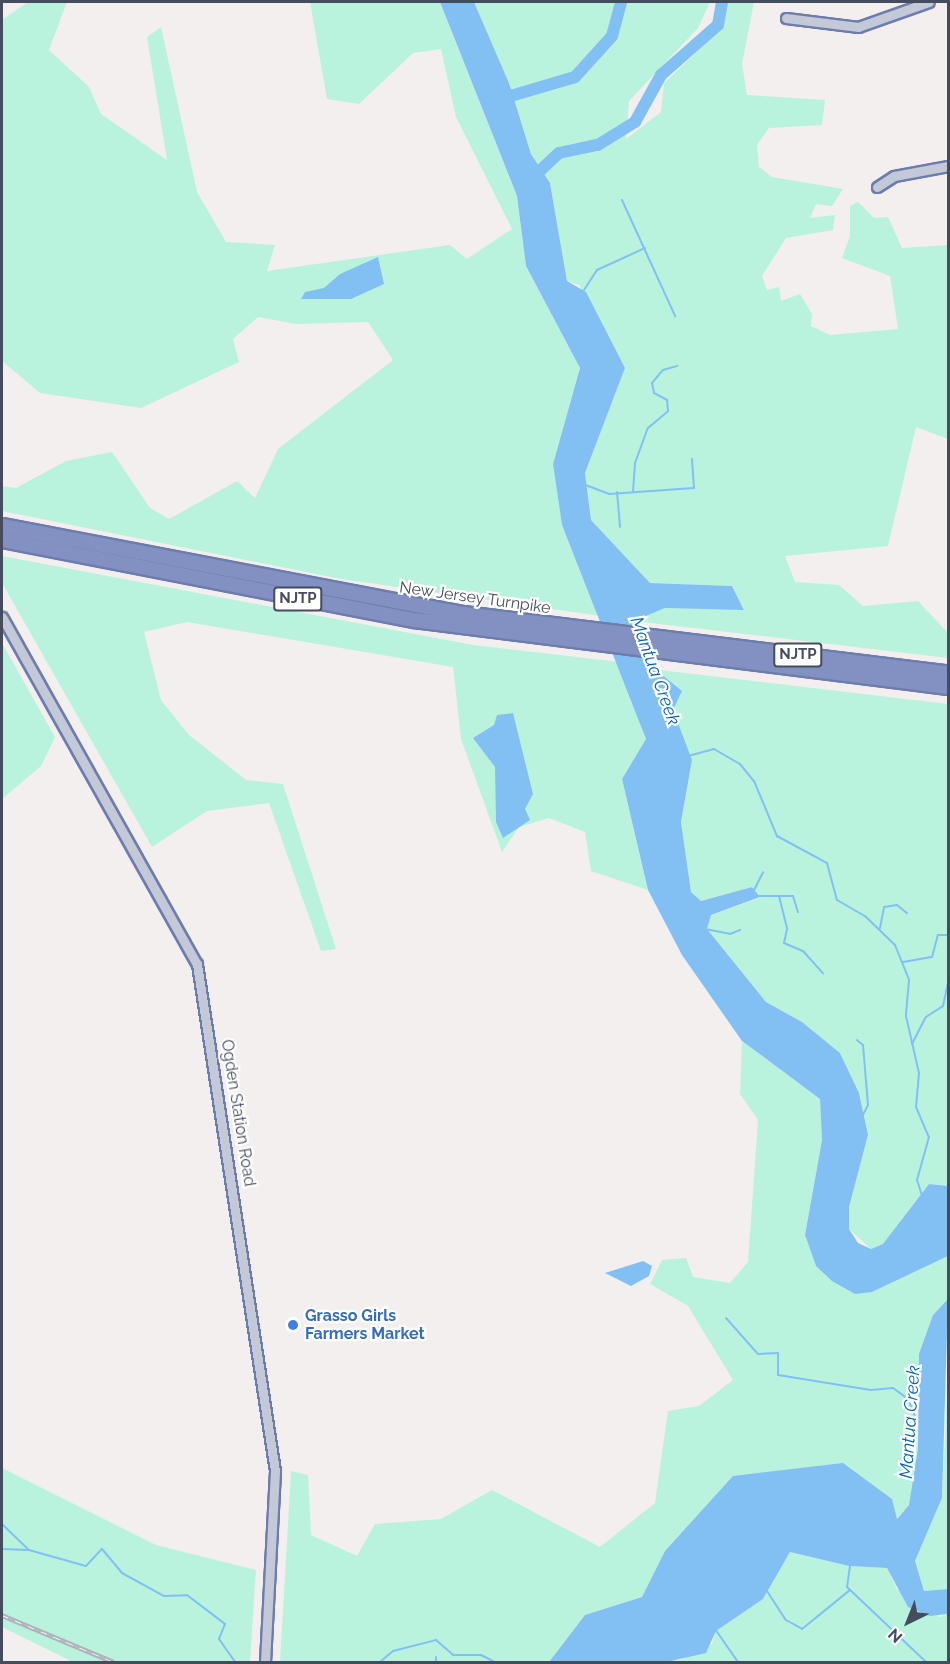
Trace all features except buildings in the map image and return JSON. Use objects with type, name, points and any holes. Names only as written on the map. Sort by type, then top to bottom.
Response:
[{"type":"highway","name":"New Jersey Turnpike","points":[[2,526],[384,601],[596,637],[652,651],[948,687]]},
{"type":"highway","name":"New Jersey Turnpike","points":[[2,540],[346,608],[596,637],[647,637],[948,673]]},
{"type":"street","points":[[786,18],[858,27],[929,2]]},
{"type":"street","points":[[877,187],[894,176],[948,166]]},
{"type":"street","name":"Ogden Station Road","points":[[2,617],[197,964],[275,1470],[265,1662]]},
{"type":"green space","points":[[28,2],[67,2],[49,50],[89,87],[101,114],[167,160],[147,37],[161,27],[197,192],[226,242],[275,245],[267,271],[450,245],[467,259],[512,229],[456,117],[441,49],[413,53],[359,104],[327,99],[310,2],[440,2],[517,196],[526,266],[580,368],[553,464],[562,525],[601,616],[341,579],[2,511],[2,486],[16,488],[66,461],[112,452],[150,508],[169,519],[237,481],[255,498],[278,449],[393,360],[368,322],[296,324],[258,317],[233,339],[239,362],[141,408],[40,393],[2,361],[2,20]]},
{"type":"green space","points":[[474,2],[710,2],[698,28],[629,101],[626,139],[661,112],[664,83],[720,30],[726,2],[754,2],[742,64],[747,95],[825,100],[822,125],[769,128],[757,145],[759,167],[772,177],[843,189],[832,206],[816,204],[810,218],[835,215],[833,230],[786,238],[762,276],[767,290],[779,287],[781,301],[800,294],[812,314],[811,326],[830,335],[898,329],[890,276],[842,258],[850,236],[850,206],[858,202],[874,218],[888,217],[902,248],[948,245],[948,439],[916,427],[888,546],[785,556],[795,582],[839,585],[863,606],[918,601],[948,633],[948,658],[634,621],[665,608],[744,609],[732,586],[650,583],[591,520],[585,473],[625,368],[579,285],[567,281],[550,183],[531,154],[509,83]]},
{"type":"green space","points":[[2,556],[473,645],[620,662],[646,739],[622,779],[648,890],[591,871],[585,832],[549,818],[519,827],[502,852],[461,739],[453,667],[187,622],[144,632],[161,700],[189,735],[246,780],[283,784],[336,949],[321,951],[269,803],[207,811],[152,847],[2,583]]},
{"type":"green space","points":[[2,643],[55,737],[41,766],[2,799]]},
{"type":"green space","points":[[651,669],[948,704],[948,1186],[929,1184],[884,1244],[871,1249],[849,1229],[849,1207],[868,1135],[859,1093],[840,1053],[802,1022],[766,1002],[707,929],[711,915],[760,898],[752,887],[701,901],[691,892],[681,822],[692,760]]},
{"type":"green space","points":[[742,1041],[820,1099],[822,1140],[805,1235],[816,1266],[872,1292],[948,1256],[948,1299],[933,1315],[914,1411],[918,1448],[909,1505],[896,1519],[665,1551],[642,1597],[585,1615],[549,1662],[280,1662],[291,1471],[308,1475],[311,1535],[357,1556],[375,1524],[441,1519],[492,1490],[600,1547],[655,1503],[668,1411],[699,1406],[733,1380],[688,1306],[650,1284],[662,1260],[686,1258],[693,1277],[730,1283],[748,1262],[758,1120],[740,1094]]},
{"type":"green space","points":[[948,1380],[948,1589],[924,1591],[915,1561],[942,1498]]},
{"type":"green space","points":[[2,1468],[156,1545],[256,1570],[250,1662],[73,1662],[2,1627]]},
{"type":"green space","points":[[790,1552],[849,1566],[887,1568],[897,1589],[939,1617],[948,1614],[948,1662],[624,1662],[681,1660],[712,1644],[716,1631],[763,1599]]},
{"type":"water","points":[[440,2],[474,2],[509,83],[531,154],[550,183],[567,281],[586,292],[625,368],[585,473],[591,520],[650,583],[732,586],[744,610],[665,608],[634,621],[645,661],[682,691],[673,710],[692,760],[681,822],[691,892],[701,901],[752,887],[760,897],[711,915],[707,929],[766,1002],[802,1022],[840,1053],[859,1093],[868,1135],[849,1207],[849,1229],[858,1243],[871,1249],[883,1244],[929,1184],[948,1186],[948,1256],[872,1292],[855,1294],[832,1281],[816,1266],[805,1235],[822,1140],[820,1099],[742,1041],[682,955],[648,890],[622,779],[646,739],[562,525],[553,464],[580,368],[526,266],[517,196]]},
{"type":"water","points":[[378,257],[384,284],[351,299],[301,299],[305,292],[324,288],[340,274]]},
{"type":"water","points":[[513,713],[533,794],[525,809],[530,820],[503,838],[496,822],[495,767],[473,738],[494,725],[497,715]]},
{"type":"water","points":[[643,1261],[652,1266],[649,1276],[631,1286],[605,1273]]},
{"type":"water","points":[[948,1299],[942,1498],[915,1561],[924,1591],[948,1589],[948,1614],[930,1616],[908,1607],[887,1568],[849,1566],[790,1552],[763,1599],[716,1631],[706,1653],[671,1661],[549,1662],[585,1615],[642,1597],[665,1551],[733,1476],[843,1463],[892,1499],[897,1519],[909,1505],[918,1448],[919,1354],[933,1315]]},
{"type":"waterway","name":"Mantua Creek","points":[[497,100],[575,77],[612,36],[621,2]]},
{"type":"waterway","name":"Mantua Creek","points":[[530,180],[559,153],[598,145],[635,122],[661,75],[718,25],[722,2]]},
{"type":"waterway","points":[[622,200],[675,316]]},
{"type":"waterway","points":[[584,290],[597,270],[645,248]]},
{"type":"waterway","points":[[633,492],[635,463],[648,428],[668,411],[667,400],[654,393],[652,383],[663,370],[677,366]]},
{"type":"waterway","points":[[583,484],[609,494],[694,488],[692,459]]},
{"type":"waterway","points":[[617,492],[620,527]]},
{"type":"waterway","points":[[688,756],[714,749],[740,764],[754,781],[777,836],[827,863],[837,900],[865,916],[895,945],[909,980],[906,1016],[919,1073],[916,1107],[929,1137],[917,1180],[923,1199]]},
{"type":"waterway","points":[[754,890],[763,872]]},
{"type":"waterway","points":[[757,896],[793,896],[798,912]]},
{"type":"waterway","points":[[779,896],[787,929],[784,943],[803,951],[823,973]]},
{"type":"waterway","points":[[880,928],[884,907],[897,905],[907,913]]},
{"type":"waterway","points":[[705,929],[730,934],[740,930]]},
{"type":"waterway","points":[[903,962],[932,957],[938,935],[948,935]]},
{"type":"waterway","points":[[912,1044],[926,1017],[943,1006],[948,982]]},
{"type":"waterway","points":[[857,1040],[863,1045],[868,1105],[862,1117]]},
{"type":"waterway","points":[[726,1318],[758,1354],[778,1353],[778,1375],[871,1390],[893,1388],[908,1399],[915,1416]]},
{"type":"waterway","points":[[2,1524],[29,1550],[86,1566],[102,1549],[122,1573],[164,1596],[187,1595],[225,1624],[219,1639],[235,1662]]},
{"type":"waterway","points":[[2,1549],[29,1550]]},
{"type":"waterway","points":[[850,1566],[847,1587],[926,1662]]},
{"type":"waterway","points":[[765,1588],[786,1620],[802,1629],[850,1590]]},
{"type":"waterway","points":[[715,1629],[738,1662]]},
{"type":"waterway","points":[[380,1662],[393,1651],[436,1640],[453,1655],[481,1655],[495,1662]]},
{"type":"waterway","points":[[436,1657],[436,1662]]},
{"type":"waterway","points":[[318,1662],[329,1662]]},
{"type":"railway","points":[[2,1615],[114,1662]]},
{"type":"place","name":"Grasso Girls Farmers Market","points":[[293,1325]]}]
